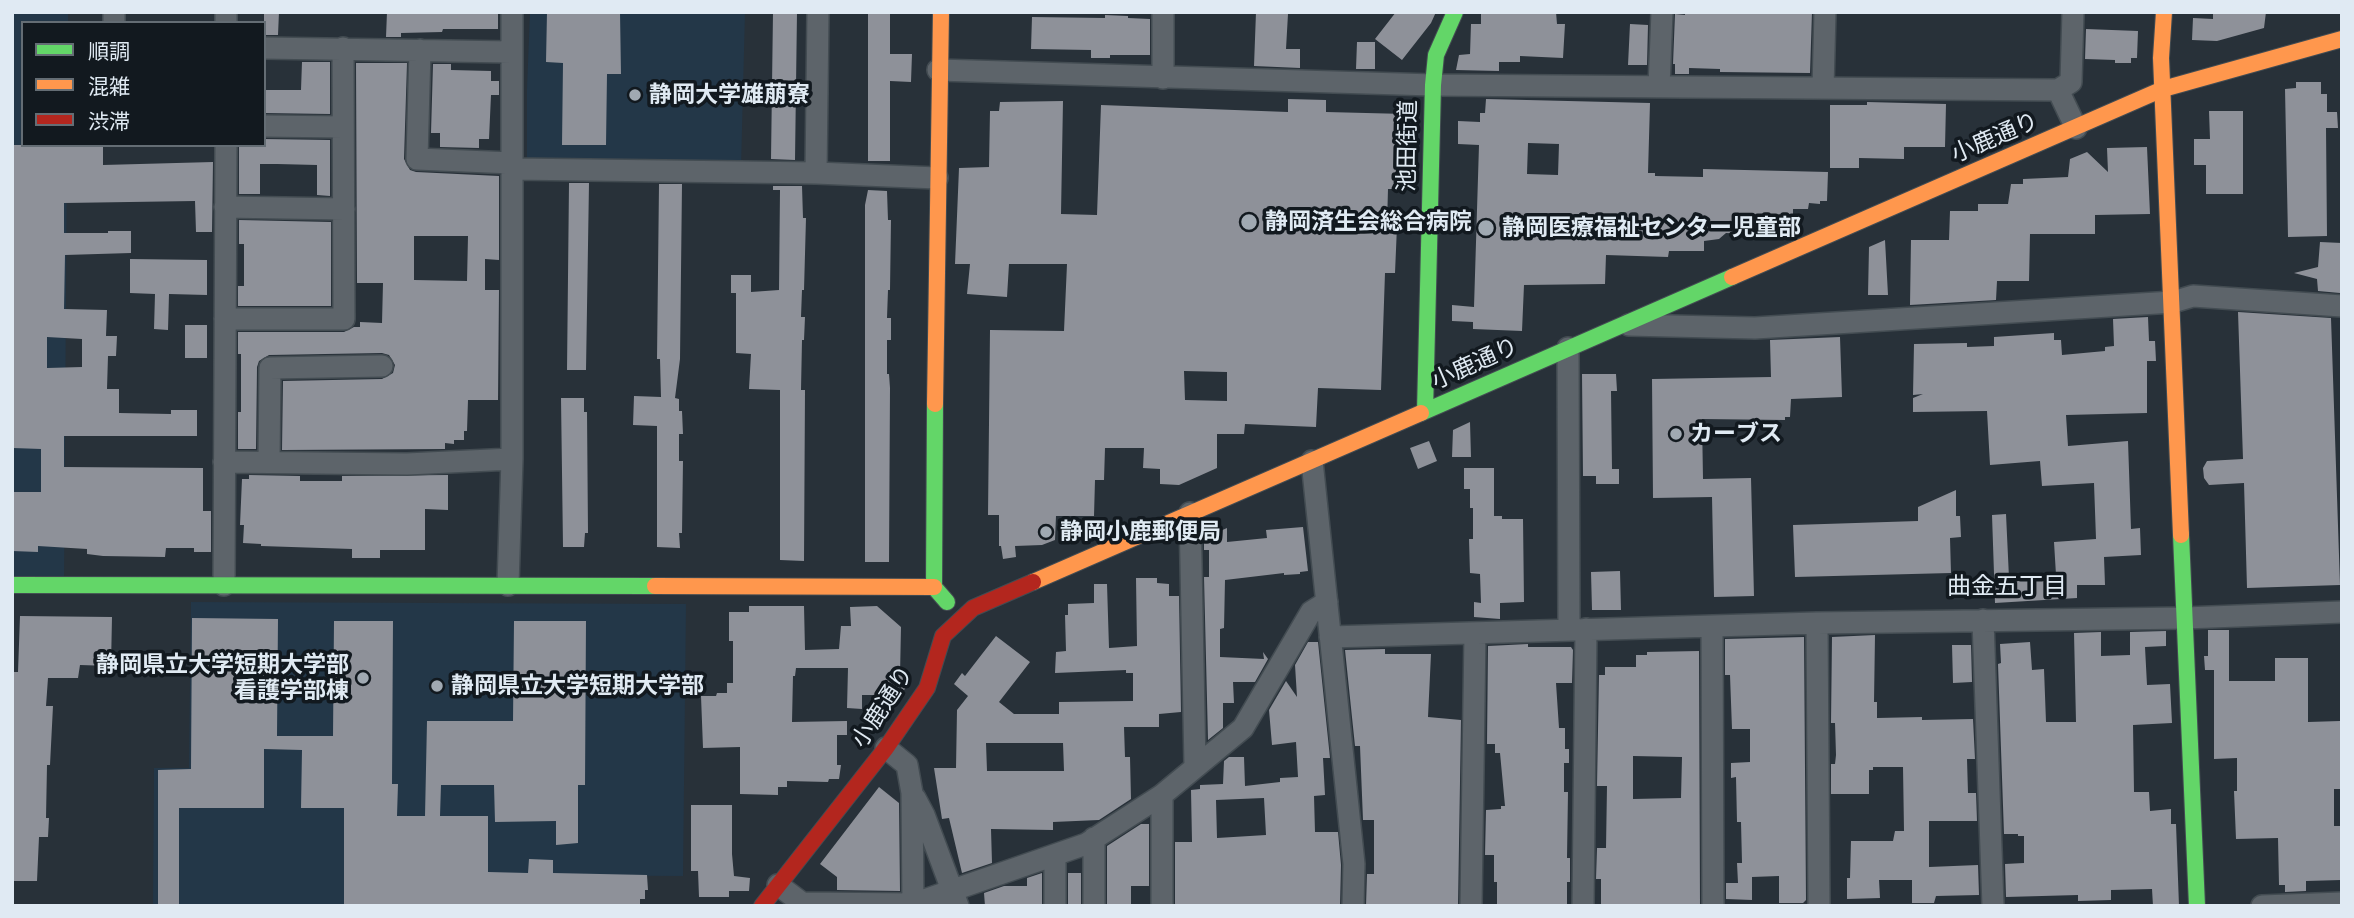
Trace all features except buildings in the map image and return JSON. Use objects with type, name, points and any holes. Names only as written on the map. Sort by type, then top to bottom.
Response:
[{"type":"street","points":[[508,584],[512,459],[512,12]]},
{"type":"street","points":[[816,173],[818,12]]},
{"type":"street","points":[[941,12],[938,70],[934,587],[960,618]]},
{"type":"street","points":[[1163,12],[1163,78]]},
{"type":"street","name":"池田街道","points":[[1425,411],[1433,85],[1437,55],[1455,12]]},
{"type":"street","points":[[1659,87],[1662,12]]},
{"type":"street","points":[[1823,88],[1825,12]]},
{"type":"street","points":[[938,70],[1433,85],[2058,90],[2071,82],[2073,12]]},
{"type":"street","points":[[2164,12],[2161,58],[2197,906]]},
{"type":"street","name":"小鹿通り","points":[[762,906],[886,748],[928,688],[943,636],[960,618],[987,601],[2163,89],[2342,39]]},
{"type":"street","points":[[266,48],[511,52]]},
{"type":"street","points":[[225,319],[344,319],[343,48]]},
{"type":"street","points":[[421,50],[417,159],[512,166],[937,178]]},
{"type":"street","points":[[2058,90],[2076,128]]},
{"type":"street","points":[[266,126],[343,127]]},
{"type":"street","points":[[224,585],[226,147]]},
{"type":"street","points":[[225,207],[344,209]]},
{"type":"street","points":[[1620,324],[1755,328],[2173,302],[2193,296],[2342,306]]},
{"type":"street","points":[[1567,348],[1578,629],[1583,906]]},
{"type":"street","points":[[269,463],[270,368],[382,366]]},
{"type":"street","points":[[224,462],[407,464],[512,459]]},
{"type":"street","points":[[1312,461],[1354,864],[1353,906]]},
{"type":"street","points":[[1190,513],[1195,766]]},
{"type":"street","points":[[12,585],[934,587]]},
{"type":"street","points":[[778,885],[802,903],[913,905],[954,899],[1086,844],[1162,795],[1243,727],[1311,612],[1326,602]]},
{"type":"street","points":[[1330,637],[1817,623],[2185,618],[2342,612]]},
{"type":"street","points":[[1983,620],[1993,906]]},
{"type":"street","points":[[1817,623],[1819,906]]},
{"type":"street","points":[[1712,627],[1713,906]]},
{"type":"street","points":[[1471,906],[1475,633]]},
{"type":"street","points":[[886,748],[906,765],[912,793],[913,905]]},
{"type":"street","points":[[912,793],[924,815],[954,899]]},
{"type":"street","points":[[1162,795],[1162,906]]},
{"type":"street","points":[[1094,838],[1094,906]]},
{"type":"street","points":[[1055,855],[1055,906]]},
{"type":"street","points":[[2262,906],[2342,903]]},
{"type":"shaded area","points":[[12,12],[68,12],[68,21],[21,21],[21,147],[67,147],[64,585],[12,585]]},
{"type":"shaded area","name":"静岡大学雄萠寮","points":[[530,12],[745,12],[741,168],[527,163]]},
{"type":"shaded area","name":"静岡県立大学短期大学部","points":[[191,602],[686,604],[683,876],[516,875],[515,906],[153,906],[154,768],[189,768]]},
{"type":"traffic: fast","points":[[1425,411],[1433,85],[1436,55],[1455,12]]},
{"type":"traffic: fast","points":[[1421,413],[1732,277]]},
{"type":"traffic: fast","points":[[935,404],[934,587],[947,602]]},
{"type":"traffic: fast","points":[[2181,535],[2197,906]]},
{"type":"traffic: fast","points":[[12,585],[655,586]]},
{"type":"traffic: slow","points":[[935,404],[941,12]]},
{"type":"traffic: slow","points":[[2164,12],[2161,58],[2181,535]]},
{"type":"traffic: slow","points":[[1732,277],[2163,89],[2342,39]]},
{"type":"traffic: slow","points":[[1033,582],[1421,413]]},
{"type":"traffic: slow","points":[[655,586],[934,587]]},
{"type":"traffic: jam","points":[[762,906],[886,748],[927,688],[943,636],[973,608],[1033,582]]},
{"type":"place","name":"静岡大学雄萠寮","points":[[635,95]]},
{"type":"place","name":"静岡済生会総合病院","points":[[1249,222]]},
{"type":"place","name":"静岡医療福祉センター児童部","points":[[1486,228]]},
{"type":"place","name":"カーブス","points":[[1676,434]]},
{"type":"place","name":"静岡小鹿郵便局","points":[[1046,532]]},
{"type":"place","name":"静岡県立大学短期大学部 看護学部棟","points":[[363,678]]},
{"type":"place","name":"静岡県立大学短期大学部","points":[[437,686]]},
{"type":"district","name":"曲金五丁目","points":[[2007,587]]}]
